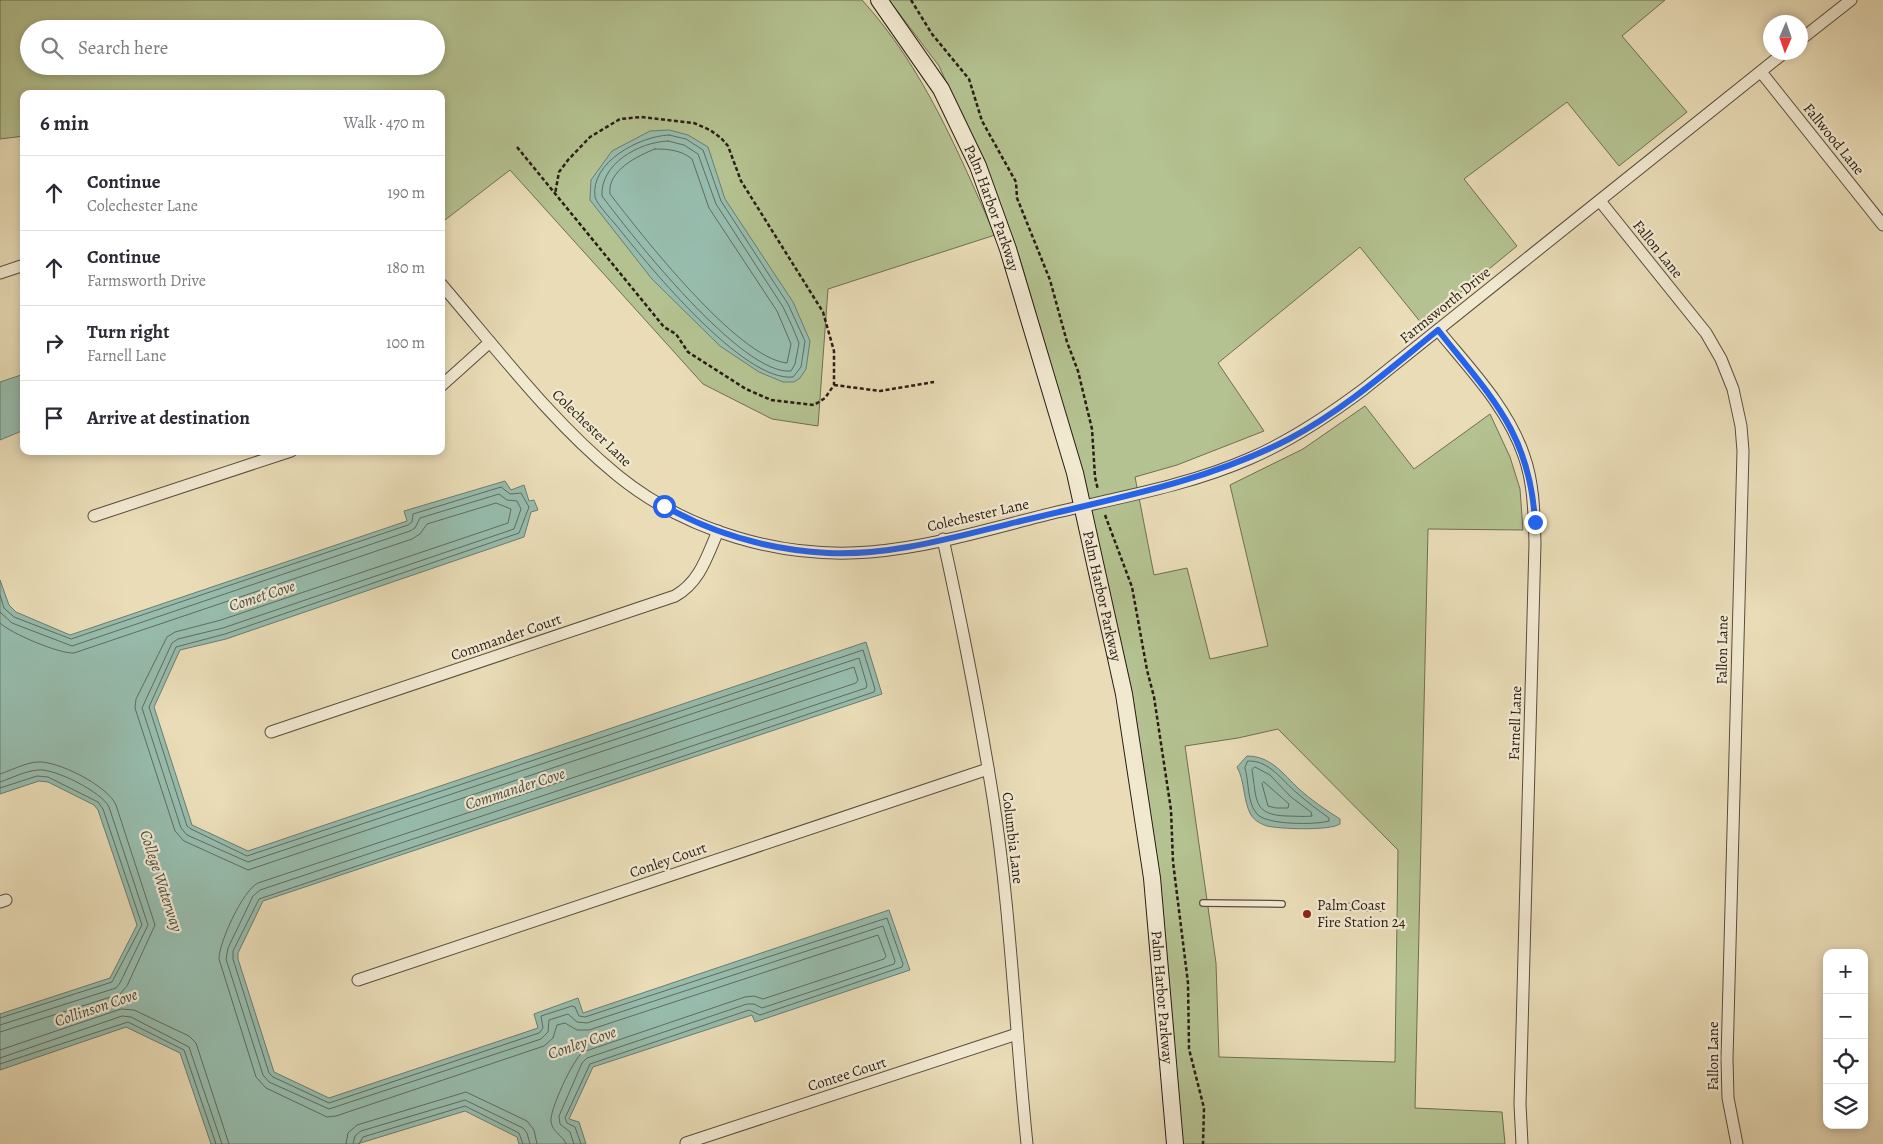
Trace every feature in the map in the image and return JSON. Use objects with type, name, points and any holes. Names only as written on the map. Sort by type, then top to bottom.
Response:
[{"type":"street","name":"Palm Harbor Parkway","points":[[879,0],[940,89],[978,166],[1035,332],[1083,506],[1124,694],[1152,878],[1175,1144]]},
{"type":"street","points":[[1808,34],[1851,0]]},
{"type":"street","name":"Farmsworth Drive","points":[[1083,506],[1200,476],[1270,449],[1307,429],[1340,407],[1438,330],[1775,60]]},
{"type":"street","name":"Fallwood Lane","points":[[1761,72],[1883,225]]},
{"type":"street","name":"Fallon Lane","points":[[1600,200],[1706,333],[1721,360],[1733,390],[1741,426],[1743,451],[1727,1059],[1728,1098],[1737,1144]]},
{"type":"street","points":[[0,273],[20,266]]},
{"type":"street","name":"Colechester Lane","points":[[445,289],[574,435],[618,476],[679,515],[718,531],[776,547],[829,553],[886,550],[943,539],[1083,506]]},
{"type":"street","name":"Farnell Lane","points":[[1438,330],[1493,398],[1511,426],[1524,457],[1534,505],[1535,543],[1520,1104],[1522,1144]]},
{"type":"street","points":[[445,382],[490,342]]},
{"type":"street","points":[[94,516],[278,455]]},
{"type":"street","name":"Commander Court","points":[[271,732],[667,599],[682,592],[695,579],[718,531]]},
{"type":"street","name":"Columbia Lane","points":[[943,539],[974,685],[988,768],[1006,908],[1027,1144]]},
{"type":"street","name":"Conley Court","points":[[358,980],[988,768]]},
{"type":"street","name":"Contee Court","points":[[686,1143],[1017,1034]]},
{"type":"lane","points":[[1203,903],[1282,904]]},
{"type":"lane","points":[[1332,906],[1381,908]]},
{"type":"path","points":[[911,0],[932,34],[969,79],[982,121],[1016,182],[1017,198],[1050,280],[1067,342],[1078,371],[1092,429],[1095,477]]},
{"type":"path","points":[[517,148],[664,327],[676,334],[688,352],[726,378],[771,400],[814,405],[825,398],[834,385],[834,351],[823,312],[741,181],[728,146],[710,130],[694,123],[675,120],[641,117],[620,120],[590,137],[568,160],[559,172],[555,194]]},
{"type":"path","points":[[834,385],[880,392],[934,382]]},
{"type":"path","points":[[1107,522],[1132,587],[1146,670],[1154,697],[1171,810],[1173,862],[1188,983],[1189,1049],[1204,1108],[1203,1144]]},
{"type":"green space","points":[[0,0],[862,0],[884,26],[922,82],[953,142],[995,235],[828,289],[818,426],[772,419],[703,384],[510,170],[445,220],[445,90],[20,90],[20,136],[0,139]]},
{"type":"green space","points":[[889,0],[1665,0],[1622,36],[1687,112],[1619,166],[1567,102],[1464,179],[1517,246],[1422,324],[1360,247],[1218,363],[1264,431],[1177,465],[1135,477],[1154,575],[1187,568],[1210,659],[1268,646],[1230,485],[1303,449],[1365,406],[1414,469],[1490,414],[1510,457],[1520,489],[1523,530],[1428,529],[1415,1108],[1502,1112],[1505,1144],[1183,1144],[1160,877],[1132,692],[1082,470],[1020,259],[988,175],[939,66]],"holes":[[[1278,729],[1398,850],[1395,1062],[1219,1057],[1216,963],[1185,746],[1238,738]]]},
{"type":"water","points":[[669,130],[688,135],[708,147],[725,199],[793,302],[810,341],[806,369],[800,378],[794,382],[783,382],[759,372],[720,346],[652,279],[590,200],[591,180],[612,151],[650,131]]},
{"type":"water","points":[[20,375],[20,432],[0,440],[0,382]]},
{"type":"water","points":[[505,481],[511,490],[524,485],[529,501],[534,500],[538,510],[531,512],[524,537],[226,639],[180,650],[154,707],[192,825],[248,851],[866,642],[882,694],[263,901],[238,953],[238,959],[274,1072],[329,1098],[538,1028],[534,1014],[578,998],[583,1013],[889,910],[910,970],[755,1022],[752,1015],[593,1067],[569,1119],[579,1122],[586,1144],[519,1144],[517,1137],[465,1111],[357,1144],[211,1144],[180,1053],[126,1027],[0,1070],[0,1014],[110,978],[137,925],[98,810],[94,805],[48,782],[39,781],[0,794],[0,580],[9,605],[16,612],[70,635],[407,521],[404,511]]},
{"type":"water","points":[[1247,756],[1270,762],[1308,797],[1340,819],[1340,824],[1326,828],[1293,829],[1267,826],[1256,821],[1248,809],[1237,767]]},
{"type":"place","name":"Palm Coast Fire Station 24","points":[[1307,914]]},
{"type":"route","points":[[664,506],[679,515],[718,531],[776,547],[829,553],[849,553],[913,546],[1182,481],[1221,470],[1252,458],[1320,421],[1364,389],[1438,330],[1493,398],[1511,426],[1528,472],[1532,488],[1535,522]]},
{"type":"water label","name":"Comet Cove","points":[[262,596]]},
{"type":"water label","name":"Commander Cove","points":[[515,789]]},
{"type":"water label","name":"College Waterway","points":[[161,881]]},
{"type":"water label","name":"Collinson Cove","points":[[96,1008]]},
{"type":"water label","name":"Conley Cove","points":[[582,1043]]}]
